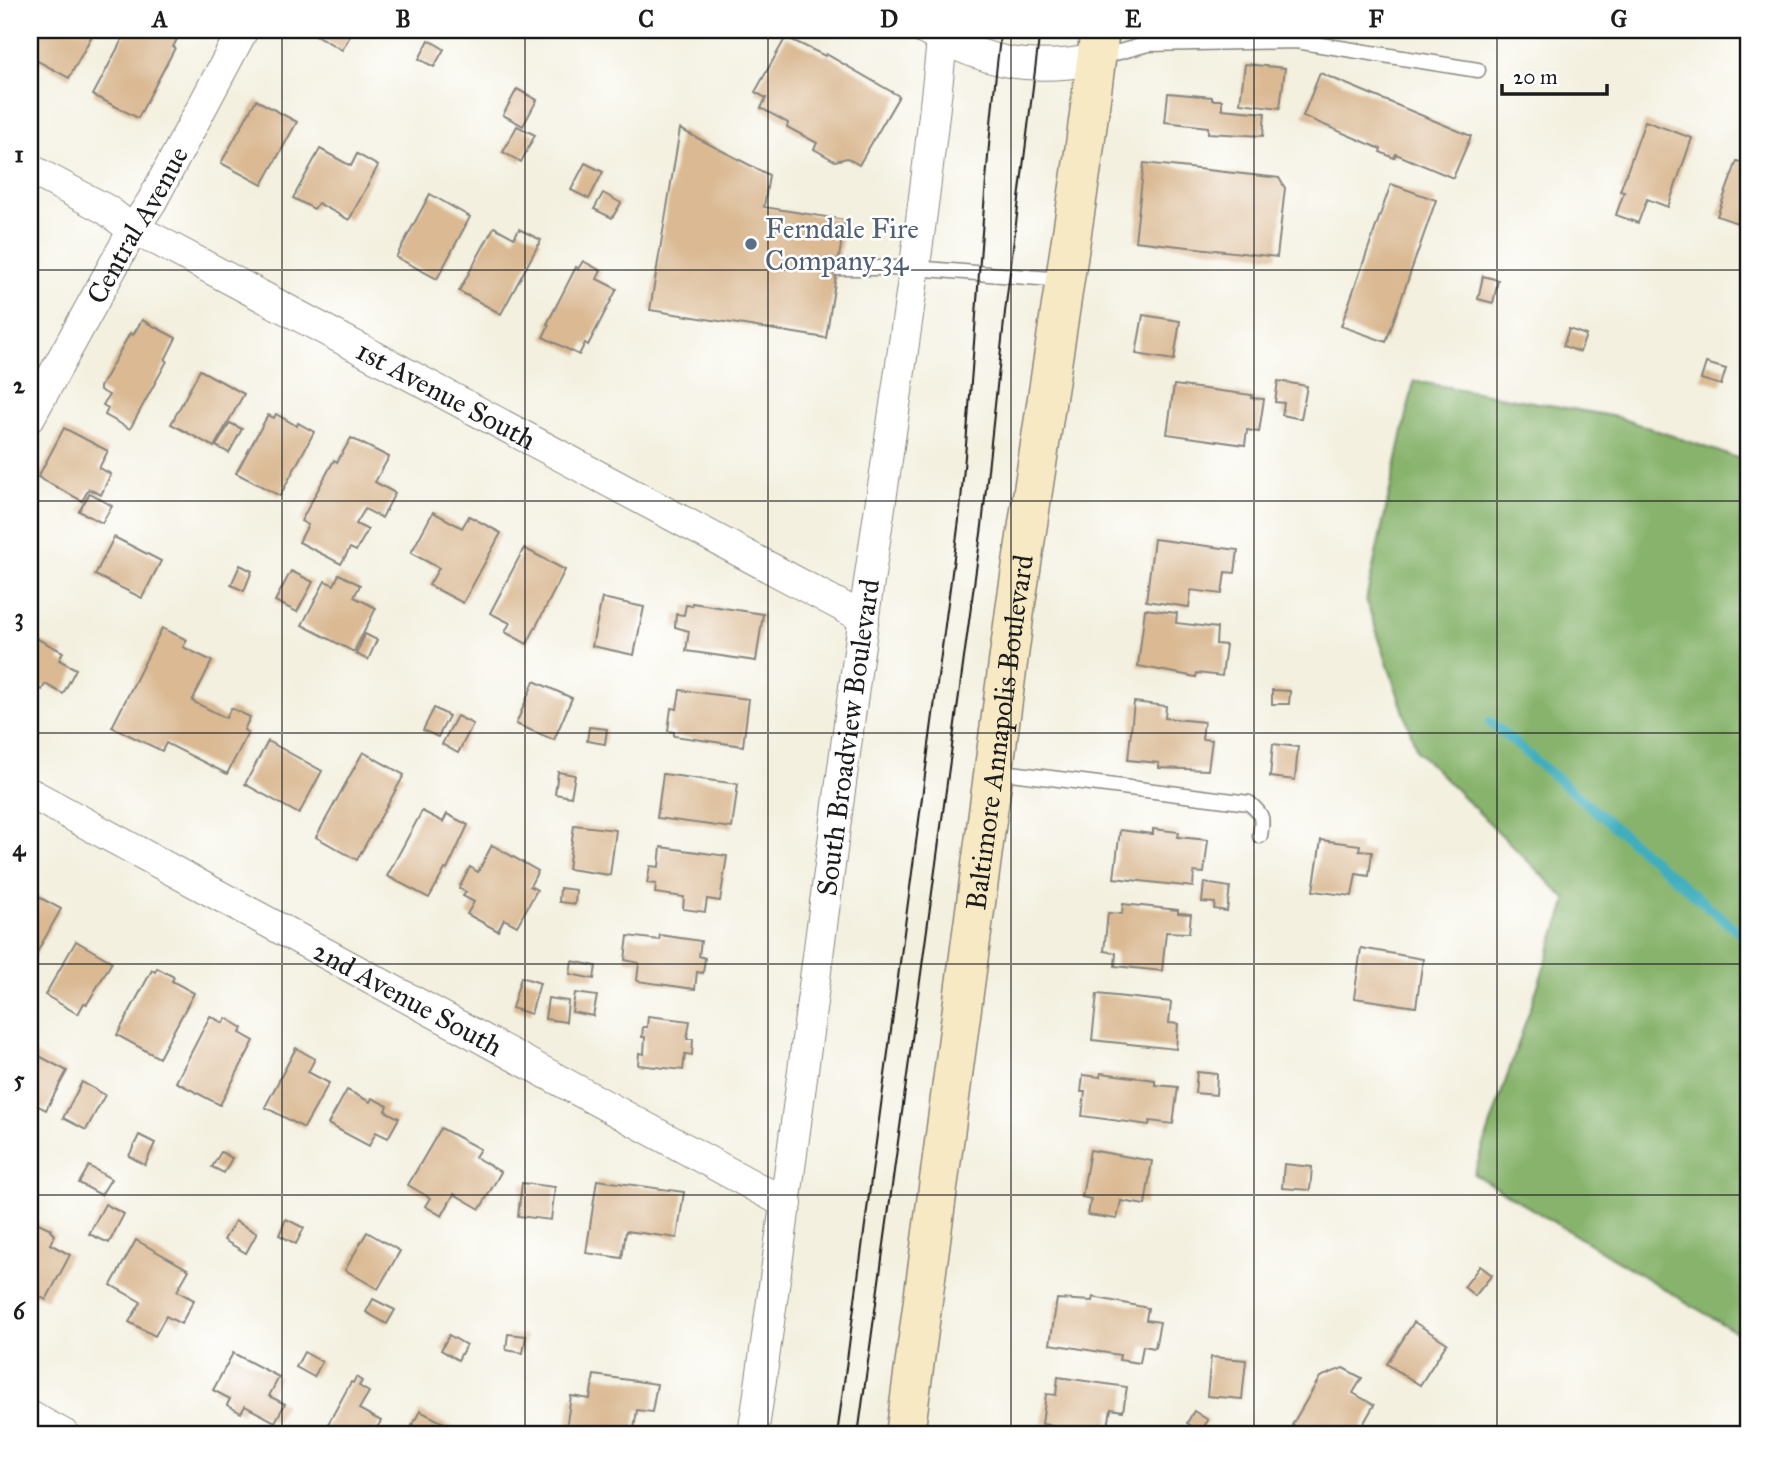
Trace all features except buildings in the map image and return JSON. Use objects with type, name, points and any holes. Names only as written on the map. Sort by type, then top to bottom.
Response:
[{"type":"main road","name":"Baltimore Annapolis Boulevard","points":[[905,1435],[993,771],[1098,44]]},
{"type":"street","name":"Central Avenue","points":[[30,417],[133,230],[152,201],[243,30]]},
{"type":"street","points":[[936,33],[980,55],[1018,64],[1053,66],[1098,44]]},
{"type":"street","name":"South Broadview Boulevard","points":[[754,1435],[914,268],[936,33]]},
{"type":"street","name":"1st Avenue South","points":[[30,169],[107,210],[133,230],[153,238],[864,618]]},
{"type":"street","name":"2nd Avenue South","points":[[30,793],[787,1204]]},
{"type":"street","points":[[30,1416],[65,1435]]},
{"type":"lane","points":[[1098,44],[1296,41],[1478,70]]},
{"type":"lane","points":[[837,268],[914,268],[1065,280]]},
{"type":"lane","points":[[993,771],[1249,803],[1259,811],[1263,820],[1261,836]]},
{"type":"green space","points":[[1414,381],[1617,417],[1749,462],[1749,1340],[1474,1174],[1567,900],[1417,751],[1366,600]]},
{"type":"waterway","points":[[1490,722],[1749,941]]},
{"type":"tram line","points":[[837,1435],[959,520],[988,152],[1001,30]]},
{"type":"tram line","points":[[858,1435],[982,526],[1040,30]]},
{"type":"place","name":"Ferndale Fire Company 34","points":[[751,244]]}]
